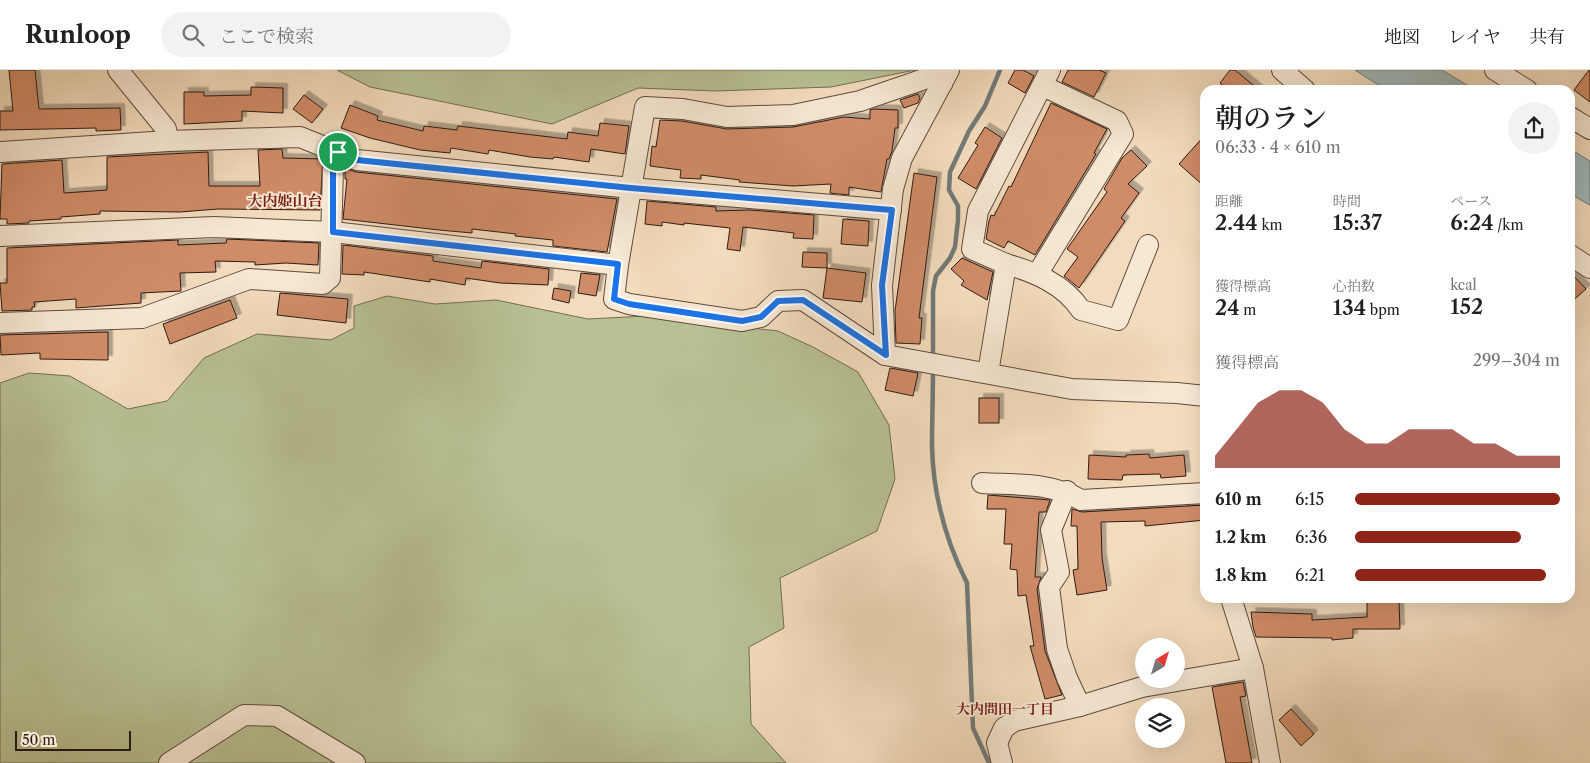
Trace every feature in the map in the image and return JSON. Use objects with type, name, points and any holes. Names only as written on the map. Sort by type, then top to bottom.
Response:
[{"type":"street","points":[[118,70],[166,129],[168,141]]},
{"type":"street","points":[[1281,70],[1287,85]]},
{"type":"street","points":[[1281,70],[1299,85]]},
{"type":"street","points":[[1495,70],[1519,85]]},
{"type":"street","points":[[886,355],[882,285],[893,189],[902,158],[946,77],[930,77],[860,102],[793,115],[727,117],[684,109],[645,107],[618,264],[614,299],[629,304],[742,321],[761,317],[778,301],[803,300],[886,355],[931,365],[988,373],[1072,389],[1200,395]]},
{"type":"street","points":[[1038,274],[1123,134],[1117,121],[1046,78],[978,211],[972,249],[1006,264],[1038,274],[1075,300],[1081,310],[1118,320],[1148,245]]},
{"type":"street","points":[[1575,119],[1590,129]]},
{"type":"street","points":[[0,152],[168,141],[300,137],[357,160],[631,188],[892,210]]},
{"type":"street","points":[[0,323],[142,318],[248,279],[323,284],[330,278],[333,232],[333,167],[338,152]]},
{"type":"street","points":[[0,236],[214,227],[333,232],[618,264]]},
{"type":"street","points":[[1575,258],[1590,268]]},
{"type":"street","points":[[988,373],[1006,264]]},
{"type":"street","points":[[982,483],[1031,485],[1067,491],[1081,500],[1200,493]]},
{"type":"street","points":[[1067,491],[1050,530],[1059,572],[1050,587],[1057,649],[1066,678],[1080,706]]},
{"type":"street","points":[[1233,603],[1253,668],[1270,763]]},
{"type":"street","points":[[1002,763],[997,743],[1004,728],[1014,721],[1080,706],[1142,687],[1253,668]]},
{"type":"street","points":[[169,763],[244,715],[277,716],[355,763]]},
{"type":"green space","points":[[337,70],[915,70],[831,87],[715,91],[638,88],[552,124],[370,87]]},
{"type":"green space","points":[[387,296],[435,304],[496,300],[588,319],[645,316],[778,331],[813,347],[858,372],[889,425],[895,479],[877,531],[780,578],[784,628],[749,647],[751,724],[786,763],[0,763],[0,383],[29,373],[70,376],[128,409],[167,401],[204,358],[257,334],[331,340],[354,328],[354,306]]},
{"type":"water","points":[[1355,70],[1442,70],[1467,85],[1378,85]]},
{"type":"water","points":[[1575,152],[1590,161],[1590,205],[1575,197]]},
{"type":"building","points":[[9,70],[35,70],[39,109],[120,108],[121,130],[96,131],[96,128],[0,130],[0,111],[13,111]]},
{"type":"building","points":[[1015,70],[1023,70],[1034,76],[1025,93],[1008,83]]},
{"type":"building","points":[[1068,70],[1099,70],[1106,73],[1094,97],[1062,82]]},
{"type":"building","points":[[1230,70],[1235,70],[1253,85],[1222,85],[1220,83]]},
{"type":"building","points":[[1590,70],[1590,102],[1575,91]]},
{"type":"building","points":[[251,87],[283,88],[283,113],[242,111],[242,121],[184,124],[184,92],[204,92],[204,96],[251,95]]},
{"type":"building","points":[[918,94],[920,98],[918,103],[904,108],[900,100]]},
{"type":"building","points":[[304,95],[323,109],[312,123],[293,109]]},
{"type":"building","points":[[1051,103],[1107,129],[1094,153],[1096,154],[1035,255],[1008,241],[1004,248],[986,239],[991,215],[994,216],[1009,186],[1011,187]]},
{"type":"building","points":[[350,105],[378,116],[377,120],[423,131],[424,126],[457,130],[458,126],[567,139],[568,132],[598,136],[600,123],[629,126],[625,154],[591,149],[589,162],[554,157],[553,159],[530,157],[489,150],[488,154],[451,148],[450,153],[420,150],[370,138],[341,128]]},
{"type":"building","points":[[870,110],[898,110],[898,128],[895,128],[892,151],[889,159],[887,159],[881,192],[849,187],[849,195],[830,193],[831,184],[793,186],[739,182],[740,180],[701,175],[701,179],[680,178],[681,170],[650,166],[652,146],[656,147],[660,120],[682,121],[727,129],[793,127],[844,117],[870,119]]},
{"type":"building","points":[[985,127],[1002,138],[976,189],[958,178],[978,145],[975,143]]},
{"type":"building","points":[[1200,141],[1200,183],[1179,164]]},
{"type":"building","points":[[282,149],[283,158],[323,159],[320,210],[100,211],[100,214],[7,224],[7,219],[0,219],[2,164],[62,160],[64,193],[107,190],[107,157],[208,152],[209,186],[260,186],[258,150]]},
{"type":"building","points":[[1131,150],[1147,166],[1128,184],[1139,193],[1121,218],[1125,221],[1079,288],[1064,276],[1078,257],[1067,249],[1107,192],[1104,189],[1122,158]]},
{"type":"building","points":[[345,168],[356,172],[617,199],[607,252],[553,246],[553,240],[515,236],[516,234],[472,229],[472,233],[343,219],[347,179],[345,179]]},
{"type":"building","points":[[914,173],[937,177],[919,318],[922,318],[920,344],[896,343],[895,311]]},
{"type":"building","points":[[647,201],[716,207],[716,211],[750,210],[814,215],[813,239],[793,238],[794,233],[743,227],[740,251],[727,249],[730,228],[684,223],[684,225],[662,222],[662,226],[645,224]]},
{"type":"building","points":[[843,219],[869,221],[868,246],[841,244]]},
{"type":"building","points":[[227,239],[319,243],[318,265],[286,263],[255,265],[255,262],[215,261],[216,272],[180,273],[181,291],[141,293],[141,303],[76,308],[76,299],[34,302],[35,307],[32,307],[32,310],[2,311],[0,283],[7,283],[7,248],[178,240],[178,245],[226,243]]},
{"type":"building","points":[[343,245],[433,256],[433,261],[481,268],[482,261],[549,269],[548,285],[500,283],[466,278],[465,285],[364,272],[364,275],[342,274]]},
{"type":"building","points":[[803,252],[827,253],[827,268],[802,267]]},
{"type":"building","points":[[962,258],[993,272],[987,300],[961,285],[964,281],[951,269]]},
{"type":"building","points":[[827,268],[866,273],[862,302],[823,298]]},
{"type":"building","points":[[581,273],[600,275],[596,296],[578,293]]},
{"type":"building","points":[[1575,277],[1586,289],[1575,299]]},
{"type":"building","points":[[554,288],[571,291],[569,303],[552,299]]},
{"type":"building","points":[[280,293],[348,299],[346,323],[277,315]]},
{"type":"building","points":[[230,300],[237,318],[170,344],[163,324]]},
{"type":"building","points":[[108,332],[108,360],[40,359],[40,353],[1,355],[0,335]]},
{"type":"building","points":[[890,368],[918,373],[913,396],[885,390]]},
{"type":"building","points":[[979,398],[999,398],[999,423],[979,423]]},
{"type":"building","points":[[1149,454],[1150,458],[1184,455],[1186,476],[1161,478],[1160,474],[1123,475],[1122,480],[1088,479],[1089,455],[1126,457],[1126,455]]},
{"type":"building","points":[[988,495],[1050,500],[1046,512],[1039,512],[1035,577],[1041,577],[1037,589],[1045,651],[1062,695],[1045,699],[1030,646],[1034,646],[1026,595],[1018,596],[1017,570],[1010,569],[1012,544],[1004,544],[1006,509],[987,509]]},
{"type":"building","points":[[1200,505],[1200,520],[1145,526],[1145,521],[1101,522],[1102,558],[1107,590],[1077,595],[1073,570],[1078,569],[1077,526],[1071,526],[1072,509],[1082,512]]},
{"type":"building","points":[[1367,603],[1399,603],[1400,629],[1353,629],[1353,638],[1332,640],[1332,638],[1256,637],[1251,612],[1312,614],[1312,620],[1367,617]]},
{"type":"building","points":[[1243,682],[1246,696],[1240,697],[1252,763],[1226,763],[1212,687]]},
{"type":"building","points":[[1291,709],[1314,734],[1301,746],[1279,720]]},
{"type":"waterway","points":[[933,358],[933,291],[936,276],[950,258],[955,247],[958,220],[958,206],[949,190],[950,172],[969,131],[985,106],[1000,70]]},
{"type":"waterway","points":[[933,368],[932,446],[935,481],[947,534],[967,583],[973,728],[989,763]]},
{"type":"district","name":"大内姫山台","points":[[285,200]]},
{"type":"district","name":"大内問田一丁目","points":[[1005,709]]},
{"type":"route","points":[[338,152],[357,160],[631,188],[892,210],[882,285],[886,355],[803,300],[778,301],[761,317],[742,321],[629,304],[614,299],[618,264],[333,232],[333,167],[338,152]]}]
